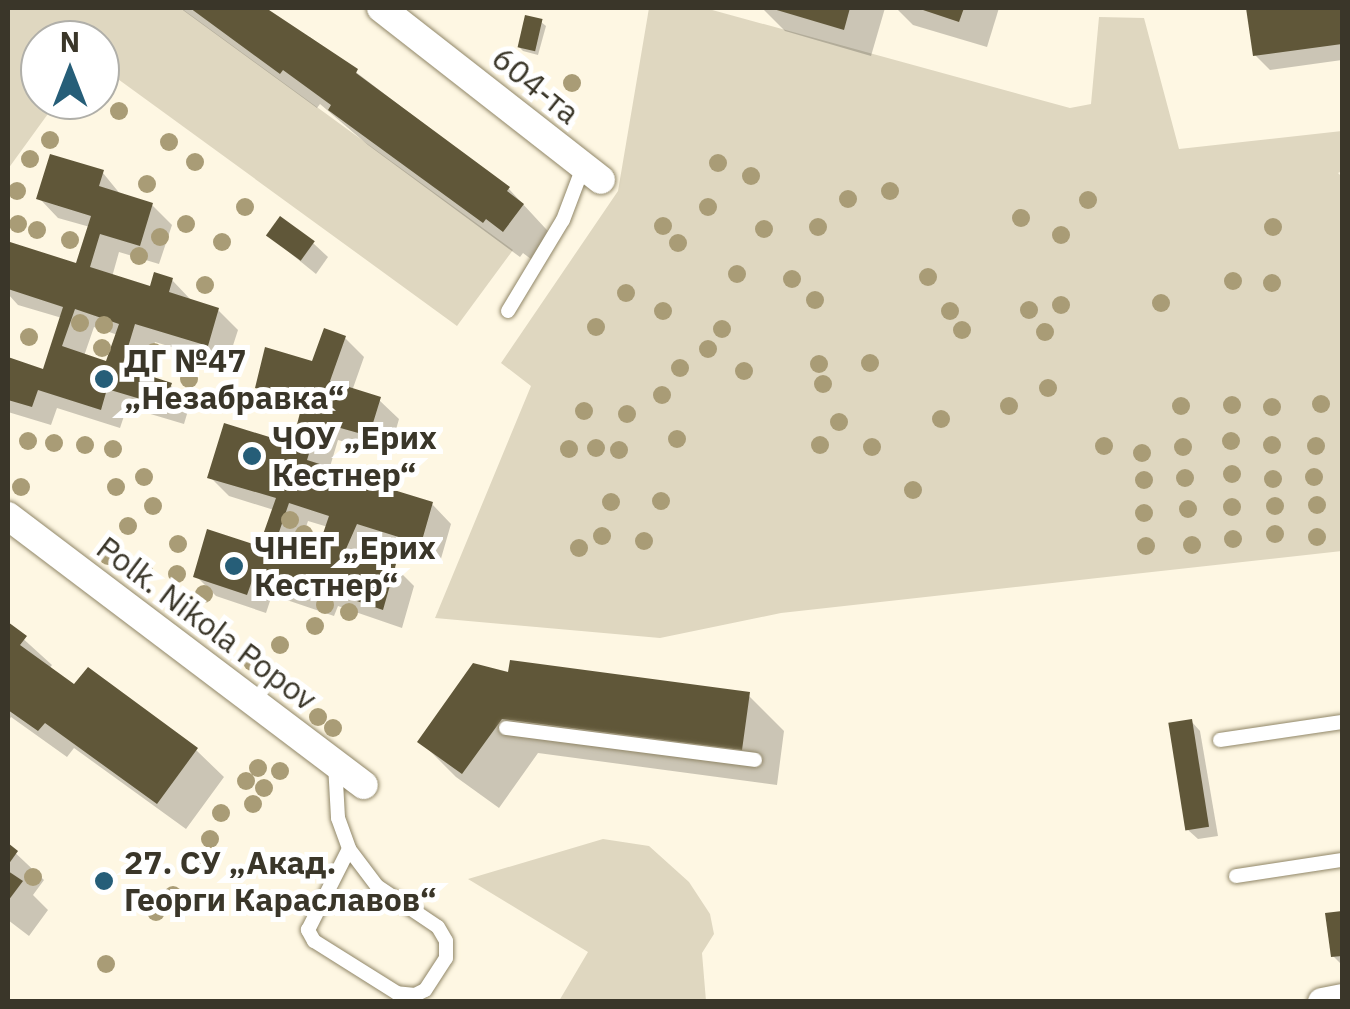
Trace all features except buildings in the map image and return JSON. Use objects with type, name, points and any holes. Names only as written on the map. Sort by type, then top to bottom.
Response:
[{"type":"street","name":"604-та","points":[[382,8],[592,173]]},
{"type":"street","name":"Polk. Nikola Popov","points":[[8,516],[364,785]]},
{"type":"street","points":[[1322,1002],[1342,998]]},
{"type":"lane","points":[[508,310],[592,173]]},
{"type":"lane","points":[[1220,740],[1342,722]]},
{"type":"lane","points":[[506,728],[755,760]]},
{"type":"lane","points":[[335,764],[338,818],[349,848],[378,886],[438,928],[446,941],[446,958],[425,990],[415,995],[396,993],[314,942],[308,930],[349,848]]},
{"type":"lane","points":[[1236,876],[1342,860]]},
{"type":"shaded area","points":[[8,8],[181,8],[513,250],[457,326],[120,81],[120,20],[20,20],[20,120],[44,120],[8,169]]},
{"type":"shaded area","points":[[649,8],[705,8],[1070,108],[1091,104],[1099,17],[1144,18],[1179,149],[1342,131],[1342,171],[1338,173],[1342,177],[1342,551],[781,613],[660,638],[435,618],[531,386],[501,363],[618,191]]},
{"type":"shaded area","points":[[603,839],[649,846],[689,882],[710,914],[714,934],[702,953],[706,1001],[559,1001],[588,952],[468,879]]},
{"type":"place","name":"ДГ №47 „Незабравка“","points":[[104,379]]},
{"type":"place","name":"ЧОУ „Ерих Кестнер“","points":[[252,456]]},
{"type":"place","name":"ЧНЕГ „Ерих Кестнер“","points":[[234,566]]},
{"type":"place","name":"27. СУ „Акад. Георги Караславов“","points":[[104,881]]}]
